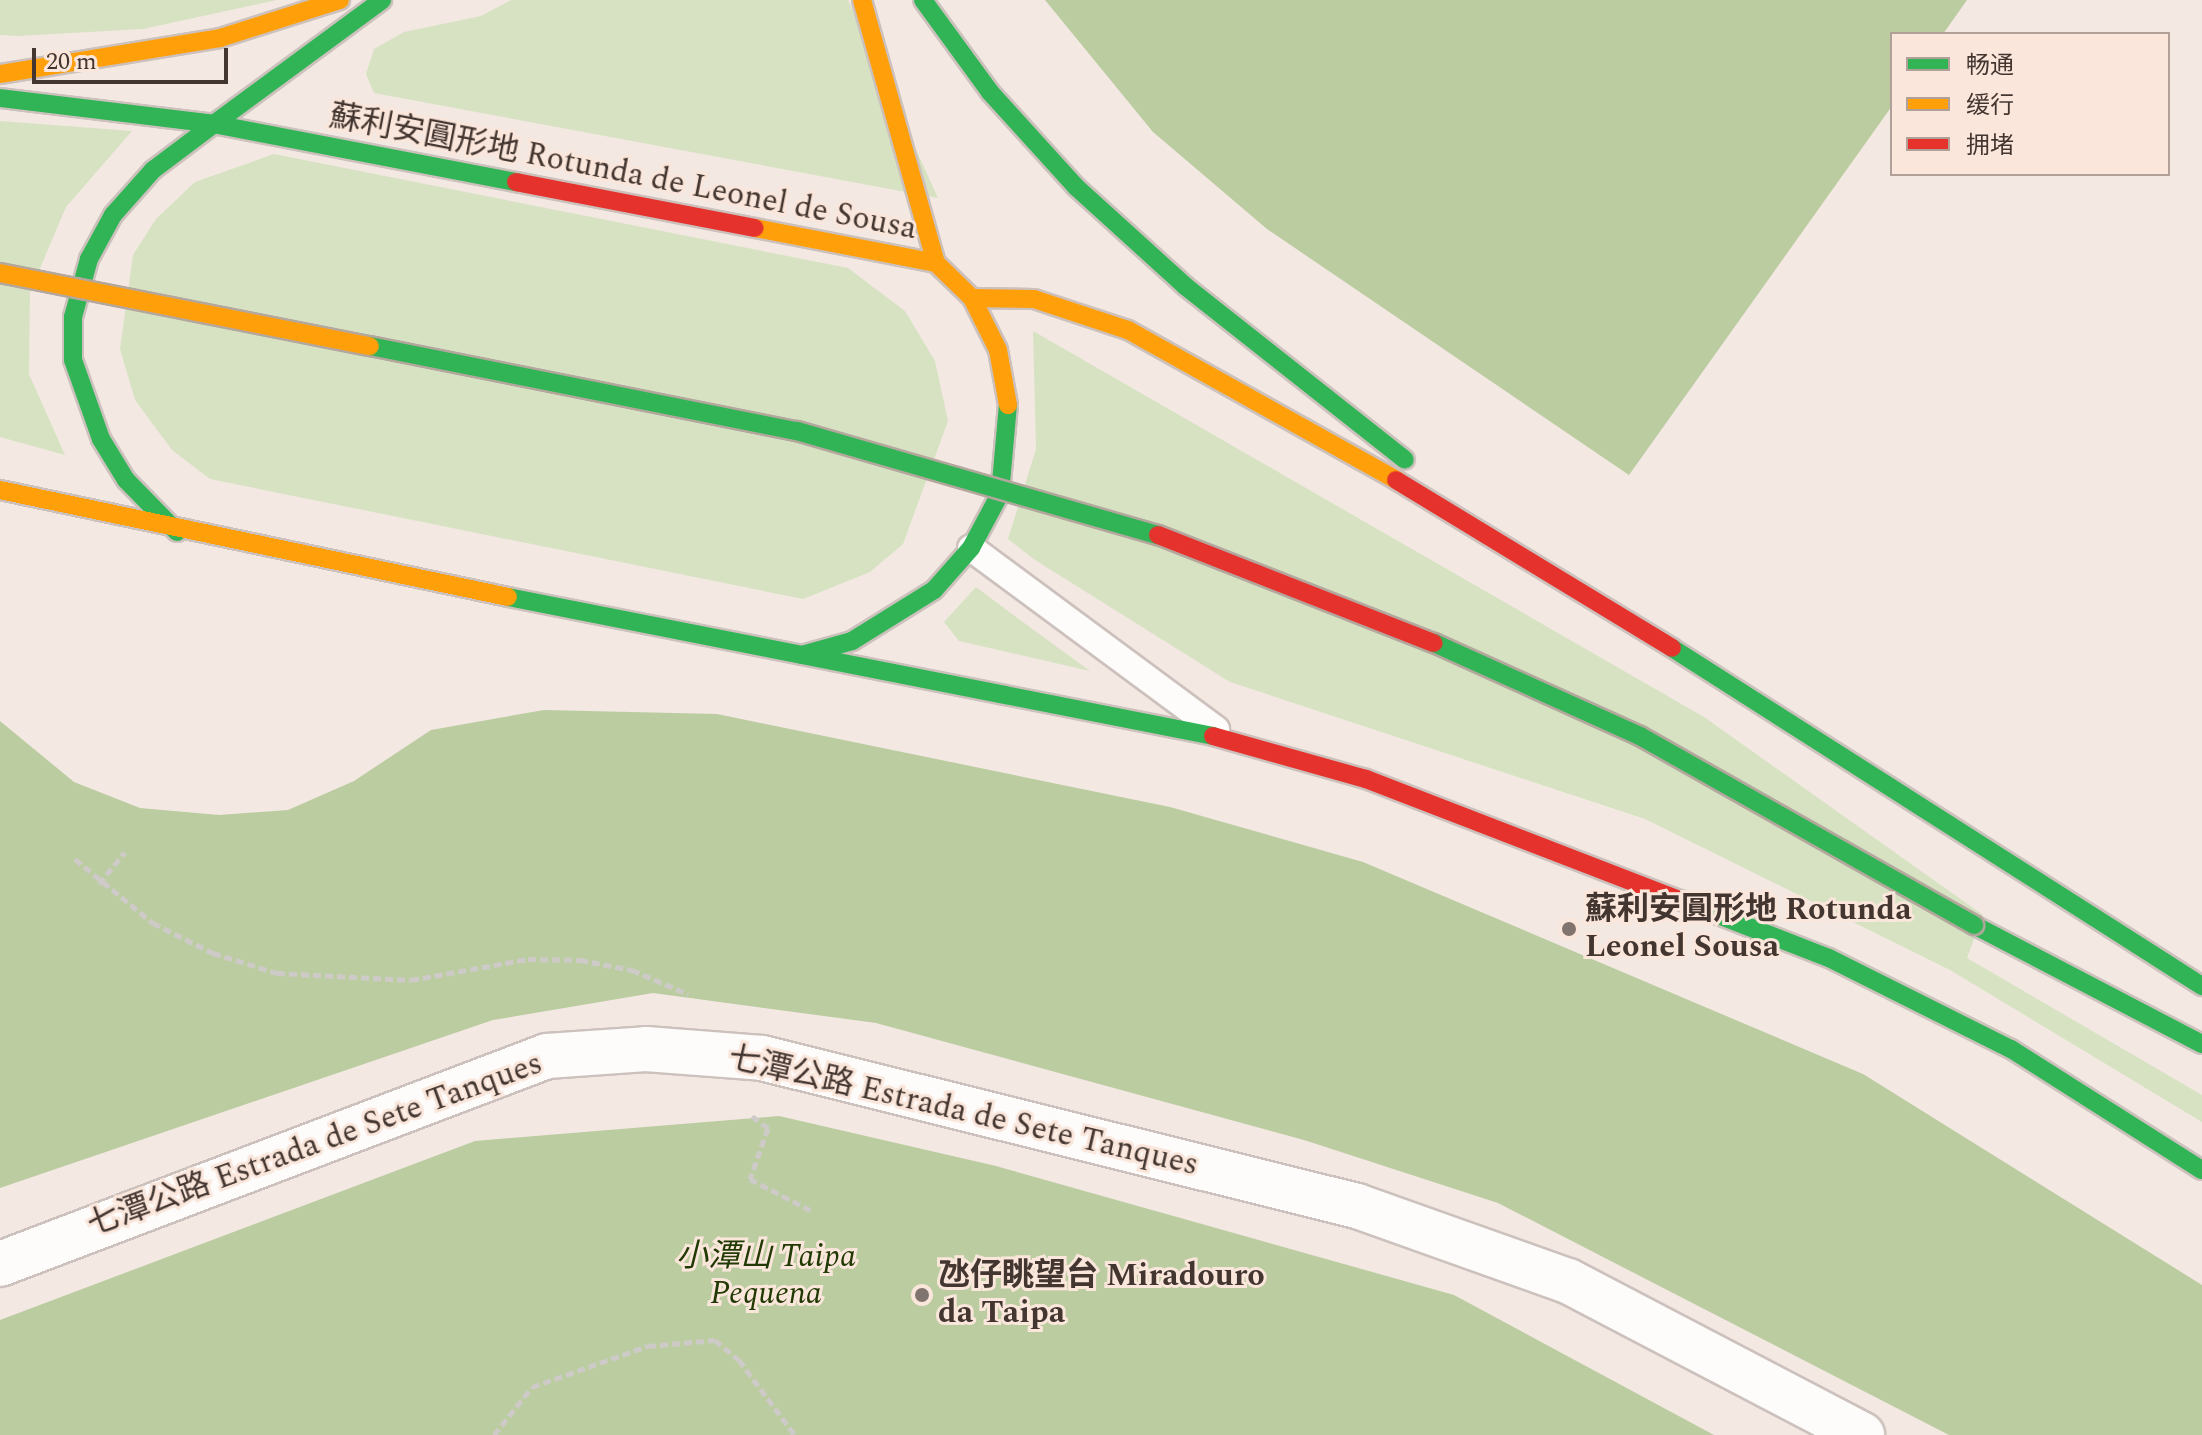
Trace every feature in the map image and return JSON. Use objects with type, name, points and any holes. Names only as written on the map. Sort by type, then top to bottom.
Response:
[{"type":"main road","points":[[0,74],[220,38],[340,0]]},
{"type":"main road","points":[[177,532],[126,480],[101,439],[73,360],[73,317],[89,259],[113,215],[153,170],[382,0]]},
{"type":"main road","points":[[862,0],[936,263]]},
{"type":"main road","points":[[923,0],[990,92],[1098,207],[1185,286],[1510,544]]},
{"type":"main road","name":"蘇利安圓形地 Rotunda de Leonel de Sousa","points":[[0,98],[214,124],[936,263],[972,298],[998,350],[1011,418],[1000,494],[971,548],[899,617],[796,657]]},
{"type":"main road","points":[[0,273],[797,431],[1120,520],[1500,669],[1640,736],[1974,925],[2202,1044]]},
{"type":"main road","points":[[972,298],[1034,299],[1128,330],[1510,544],[2202,986]]},
{"type":"main road","points":[[0,490],[177,532],[796,657],[1230,739],[1453,810],[1829,958],[2011,1049],[2202,1170]]},
{"type":"street","name":"七潭公路 Estrada de Sete Tanques","points":[[0,1264],[547,1056],[646,1049],[709,1053],[762,1058],[1357,1206],[1568,1281],[1862,1435]]},
{"type":"lane","points":[[971,548],[1230,739]]},
{"type":"path","points":[[99,884],[125,852]]},
{"type":"path","points":[[75,859],[99,884],[177,935],[277,973],[411,980],[528,959],[580,960],[632,970],[702,1003]]},
{"type":"path","points":[[709,1053],[716,1087],[768,1128],[750,1179],[812,1211]]},
{"type":"path","points":[[494,1435],[532,1387],[648,1346],[715,1340],[739,1360],[795,1435]]},
{"type":"green space","points":[[0,0],[277,0],[143,29],[18,36],[0,35]]},
{"type":"green space","points":[[511,0],[848,0],[938,198],[374,93],[366,74],[374,49],[404,32],[481,16]]},
{"type":"green space","points":[[1045,0],[1967,0],[1944,32],[1890,32],[1890,109],[1629,475],[1267,229],[1153,132]]},
{"type":"green space","points":[[0,121],[132,131],[66,207],[30,292],[29,374],[65,455],[0,437]]},
{"type":"green space","points":[[274,154],[848,268],[905,311],[935,361],[948,421],[903,544],[870,572],[803,599],[210,479],[172,450],[135,400],[120,349],[133,255],[156,219],[195,182]]},
{"type":"green space","points":[[1033,331],[1704,717],[1983,915],[1967,958],[2202,1095],[2202,1122],[1950,970],[1645,819],[1230,682],[1035,560],[1008,539],[1036,449]]},
{"type":"green space","points":[[976,587],[1090,671],[959,641],[944,622]]},
{"type":"green space","points":[[544,710],[717,714],[1170,807],[1363,862],[1863,1074],[2202,1285],[2202,1435],[1949,1435],[1498,1203],[1304,1140],[876,1023],[653,993],[493,1020],[0,1188],[0,721],[74,782],[140,808],[219,815],[288,810],[354,781],[431,730]]},
{"type":"green space","name":"小潭山 Taipa Pequena","points":[[779,1116],[996,1166],[1454,1295],[1714,1435],[0,1435],[0,1320],[475,1141]]},
{"type":"traffic: fast","points":[[214,124],[382,0]]},
{"type":"traffic: fast","points":[[923,0],[990,92],[1076,187],[1185,286],[1405,460]]},
{"type":"traffic: fast","points":[[0,98],[214,124],[516,182]]},
{"type":"traffic: fast","points":[[177,532],[126,480],[101,439],[73,360],[73,317],[89,259],[113,215],[153,170],[214,124]]},
{"type":"traffic: fast","points":[[370,346],[797,431],[1158,535]]},
{"type":"traffic: fast","points":[[802,655],[852,641],[934,590],[971,548],[1000,494],[1008,405]]},
{"type":"traffic: fast","points":[[508,597],[1213,736]]},
{"type":"traffic: fast","points":[[1434,643],[1640,736],[1974,925]]},
{"type":"traffic: fast","points":[[1672,648],[2202,986]]},
{"type":"traffic: fast","points":[[1680,900],[1829,958],[2011,1049],[2202,1170]]},
{"type":"traffic: fast","points":[[1974,925],[2202,1044]]},
{"type":"traffic: slow","points":[[0,74],[220,38],[340,0]]},
{"type":"traffic: slow","points":[[862,0],[936,263]]},
{"type":"traffic: slow","points":[[755,228],[936,263],[972,298],[998,350],[1008,405]]},
{"type":"traffic: slow","points":[[0,273],[370,346]]},
{"type":"traffic: slow","points":[[972,298],[1034,299],[1128,330],[1396,480]]},
{"type":"traffic: slow","points":[[0,490],[508,597]]},
{"type":"traffic: jam","points":[[516,182],[755,228]]},
{"type":"traffic: jam","points":[[1396,480],[1672,648]]},
{"type":"traffic: jam","points":[[1158,535],[1434,643]]},
{"type":"traffic: jam","points":[[1213,736],[1366,779],[1680,900]]},
{"type":"place","name":"蘇利安圓形地 Rotunda Leonel Sousa","points":[[1569,929]]},
{"type":"place","name":"氹仔眺望台 Miradouro da Taipa","points":[[922,1295]]}]
